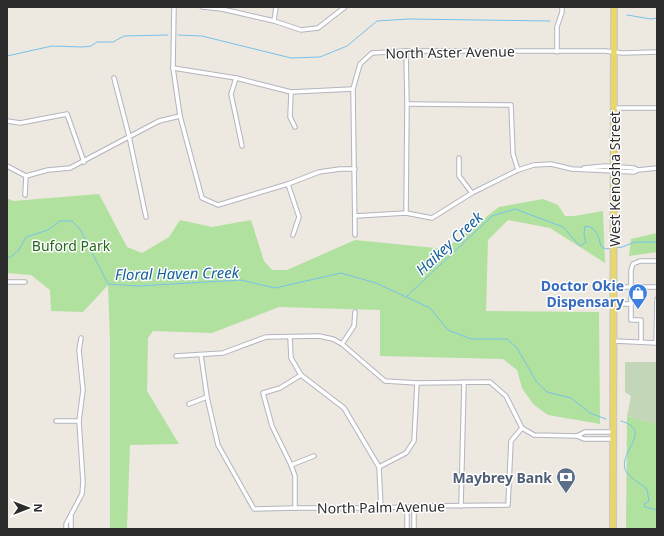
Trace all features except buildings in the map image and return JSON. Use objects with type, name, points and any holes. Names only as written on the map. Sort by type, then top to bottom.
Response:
[{"type":"main road","name":"West Kenosha Street","points":[[614,7],[614,529]]},
{"type":"street","points":[[174,7],[172,68],[180,116],[202,198],[218,205],[288,184],[319,172],[340,169],[355,169]]},
{"type":"street","points":[[202,7],[222,8],[274,21],[301,30],[318,28],[345,7]]},
{"type":"street","points":[[274,21],[276,7]]},
{"type":"street","points":[[557,52],[557,27],[562,12],[562,7]]},
{"type":"street","points":[[406,51],[408,104],[406,213]]},
{"type":"street","name":"North Aster Avenue","points":[[355,235],[353,89],[360,64],[372,53],[406,51],[614,52],[636,54],[657,52]]},
{"type":"street","points":[[172,68],[236,78],[291,92],[353,89]]},
{"type":"street","points":[[114,78],[129,136],[146,217]]},
{"type":"street","points":[[236,78],[231,94],[242,146]]},
{"type":"street","points":[[291,92],[290,117],[295,126]]},
{"type":"street","points":[[408,104],[512,105],[513,154],[518,170]]},
{"type":"street","points":[[614,108],[657,108]]},
{"type":"street","points":[[7,121],[20,123],[67,114],[84,162]]},
{"type":"street","points":[[7,166],[26,176],[48,170],[70,168],[84,162],[129,136],[159,121],[180,116]]},
{"type":"street","points":[[459,158],[459,176],[472,192]]},
{"type":"street","points":[[355,216],[406,213],[432,218],[472,192],[518,170],[534,165],[543,164],[579,169],[614,169],[634,172],[638,170],[657,168]]},
{"type":"street","points":[[25,195],[26,176]]},
{"type":"street","points":[[288,184],[299,216],[293,235]]},
{"type":"street","points":[[641,342],[641,320],[631,320],[631,270],[633,264],[640,261],[657,261]]},
{"type":"street","points":[[7,282],[25,282]]},
{"type":"street","points":[[614,287],[657,287]]},
{"type":"street","points":[[614,341],[657,343],[657,299]]},
{"type":"street","points":[[614,304],[631,304]]},
{"type":"street","points":[[342,344],[354,326],[355,312]]},
{"type":"street","points":[[176,356],[223,353],[266,337],[319,336],[333,339],[342,344],[385,381],[417,384],[490,382],[506,396],[522,428],[534,435],[577,436],[584,439],[613,439]]},
{"type":"street","points":[[290,337],[291,358],[301,375],[344,408],[379,466],[381,508]]},
{"type":"street","points":[[66,529],[66,524],[82,494],[79,421],[83,390],[80,350],[81,338]]},
{"type":"street","points":[[189,404],[207,397],[201,355]]},
{"type":"street","points":[[295,508],[295,480],[291,465],[272,426],[263,393],[280,388],[301,375]]},
{"type":"street","points":[[461,506],[464,382]]},
{"type":"street","points":[[379,466],[406,453],[414,440],[417,384]]},
{"type":"street","name":"North Palm Avenue","points":[[207,397],[218,445],[254,509],[508,505],[511,440],[522,428]]},
{"type":"street","points":[[56,421],[79,421]]},
{"type":"street","points":[[577,436],[585,432],[613,432]]},
{"type":"street","points":[[291,465],[314,456]]},
{"type":"street","points":[[414,506],[414,529]]},
{"type":"street","points":[[407,507],[407,529]]},
{"type":"street","points":[[71,515],[71,529]]},
{"type":"green space","name":"Buford Park","points":[[99,194],[127,247],[142,253],[169,237],[180,220],[212,227],[251,220],[264,261],[272,270],[287,270],[355,240],[445,249],[499,207],[543,199],[558,205],[565,216],[575,216],[603,211],[605,263],[550,228],[508,220],[488,240],[486,311],[599,312],[600,424],[548,415],[533,404],[522,388],[517,370],[503,359],[380,356],[380,310],[279,307],[212,333],[153,331],[148,338],[147,391],[179,444],[130,445],[127,529],[110,529],[110,339],[108,285],[83,312],[51,311],[50,290],[31,275],[7,273],[7,198],[13,201]]},
{"type":"green space","points":[[657,233],[657,252],[629,256],[631,239]]},
{"type":"green space","points":[[625,362],[657,362],[657,424],[627,416],[631,396],[625,392]]},
{"type":"green space","points":[[627,416],[657,424],[657,529],[626,529]]},
{"type":"waterway","points":[[627,15],[651,19],[657,18]]},
{"type":"waterway","points":[[178,35],[202,36],[291,58],[320,57],[347,46],[377,21],[409,19],[550,21]]},
{"type":"waterway","points":[[7,56],[52,46],[91,46],[97,42],[113,42],[124,36],[168,35]]},
{"type":"waterway","name":"Haikey Creek","points":[[406,297],[492,216],[515,209],[563,227],[580,246],[586,242],[584,235],[585,226],[592,228],[595,230],[601,246],[605,249],[611,248]]},
{"type":"waterway","name":"Floral Haven Creek","points":[[7,258],[19,250],[26,237],[48,230],[60,221],[72,221],[80,229],[108,284],[138,286],[241,280],[275,288],[341,273],[376,283],[430,308],[448,330],[471,339],[507,339],[517,348],[536,381],[547,392],[571,398],[590,413],[606,419]]},
{"type":"waterway","name":"Haikey Creek","points":[[617,248],[635,242],[657,242]]},
{"type":"waterway","name":"Floral Haven Creek","points":[[621,421],[631,425],[635,431],[635,437],[624,466],[627,473],[647,489],[649,501],[644,504],[645,507],[657,510]]},
{"type":"place","name":"Doctor Okie Dispensary","points":[[638,310]]},
{"type":"place","name":"Maybrey Bank","points":[[566,494]]}]
